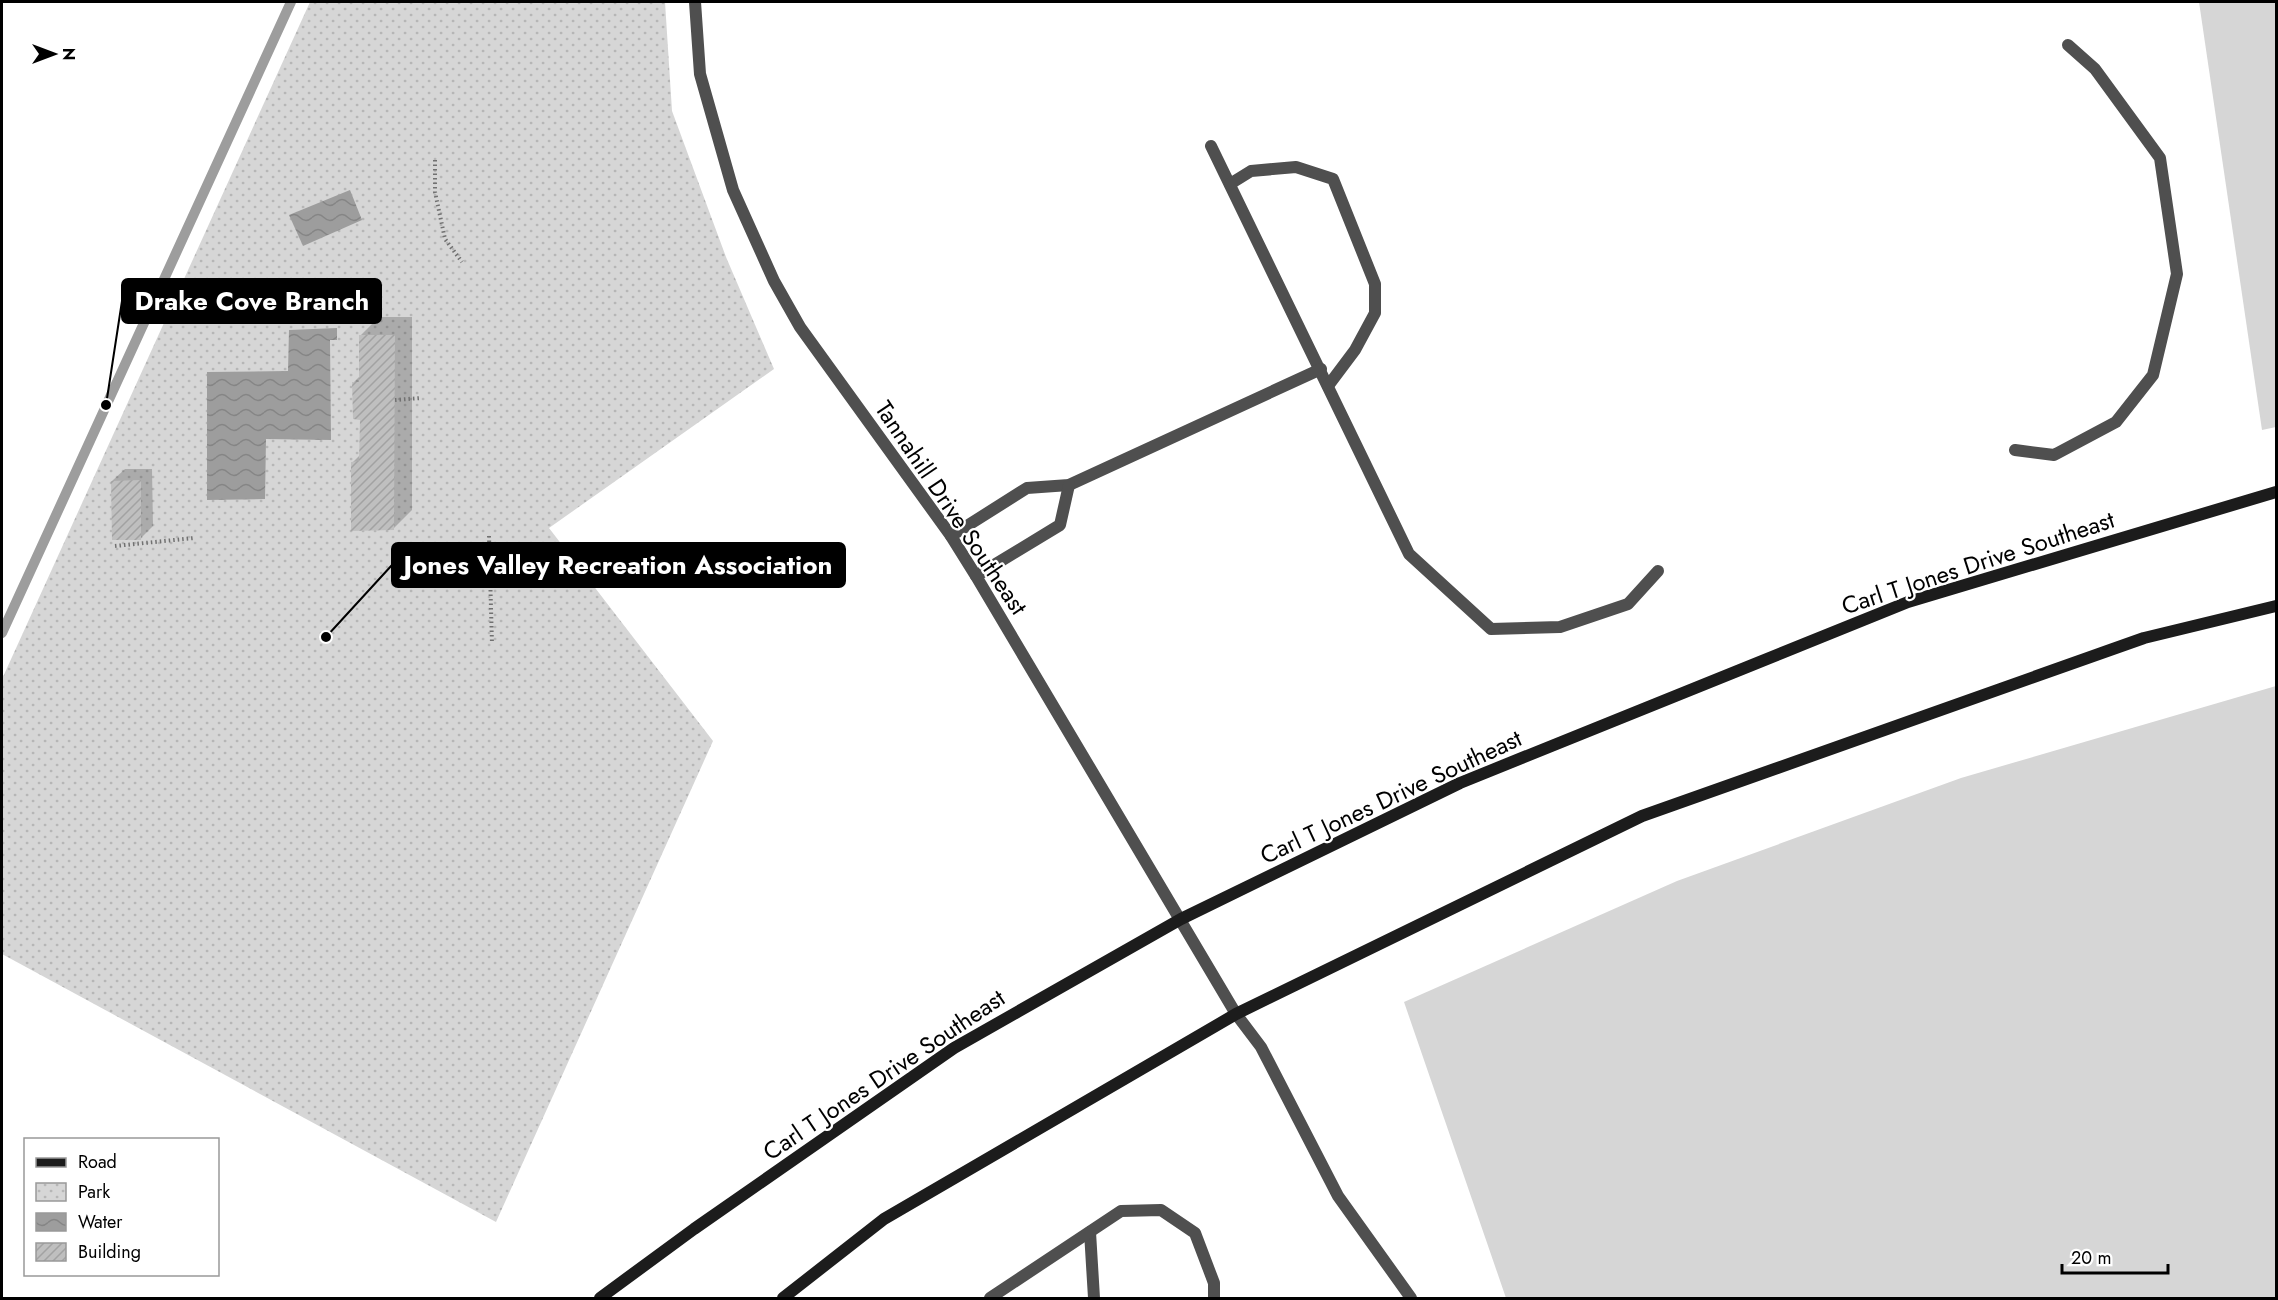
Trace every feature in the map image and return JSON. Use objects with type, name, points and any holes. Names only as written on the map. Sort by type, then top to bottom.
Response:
[{"type":"main road","name":"Carl T Jones Drive Southeast","points":[[600,1299],[694,1229],[954,1048],[1181,919],[1460,783],[1908,603],[2256,496],[2277,492]]},
{"type":"main road","points":[[783,1299],[884,1219],[1236,1014],[1642,816],[2144,638],[2277,606]]},
{"type":"street","name":"Tannahill Drive Southeast","points":[[694,2],[700,74],[733,190],[774,281],[800,327],[951,536],[1236,1014],[1261,1047],[1338,1196],[1411,1299]]},
{"type":"street","points":[[2015,450],[2054,455],[2116,422],[2153,375],[2177,274],[2160,158],[2096,69],[2068,45]]},
{"type":"street","points":[[1211,146],[1409,554],[1491,629],[1560,627],[1628,604],[1658,571]]},
{"type":"street","points":[[1230,184],[1251,171],[1296,167],[1333,179],[1375,284],[1375,313],[1355,350],[1328,386]]},
{"type":"street","points":[[951,536],[1027,488],[1069,485],[1321,369]]},
{"type":"street","points":[[976,576],[1060,525],[1069,485]]},
{"type":"street","points":[[990,1299],[1121,1211],[1161,1210],[1195,1233],[1214,1283],[1214,1299]]},
{"type":"street","points":[[1090,1232],[1094,1299]]},
{"type":"path","points":[[435,160],[435,192],[445,239],[462,262]]},
{"type":"path","points":[[395,400],[421,398]]},
{"type":"path","points":[[489,536],[492,644]]},
{"type":"path","points":[[115,546],[194,538]]},
{"type":"green space","points":[[310,2],[665,2],[672,111],[726,257],[774,369],[549,528],[713,741],[496,1222],[2,954],[2,679]]},
{"type":"green space","points":[[2199,2],[2276,2],[2276,427],[2262,430]]},
{"type":"green space","points":[[2276,686],[2276,1298],[1506,1298],[1404,1002],[1677,881],[1961,778]]},
{"type":"water","points":[[350,190],[362,220],[303,246],[289,215]]},
{"type":"water","points":[[337,328],[337,340],[330,340],[331,440],[266,439],[265,499],[207,500],[207,372],[288,371],[289,330]]},
{"type":"building","points":[[359,335],[395,335],[394,530],[351,531],[351,462],[359,461],[360,420],[353,419],[352,382],[359,382]]},
{"type":"building","points":[[141,480],[141,540],[112,540],[111,481]]},
{"type":"waterway","points":[[2,633],[291,2]]},
{"type":"place","name":"Drake Cove Branch","points":[[106,405]]},
{"type":"place","name":"Jones Valley Recreation Association","points":[[326,637]]}]
